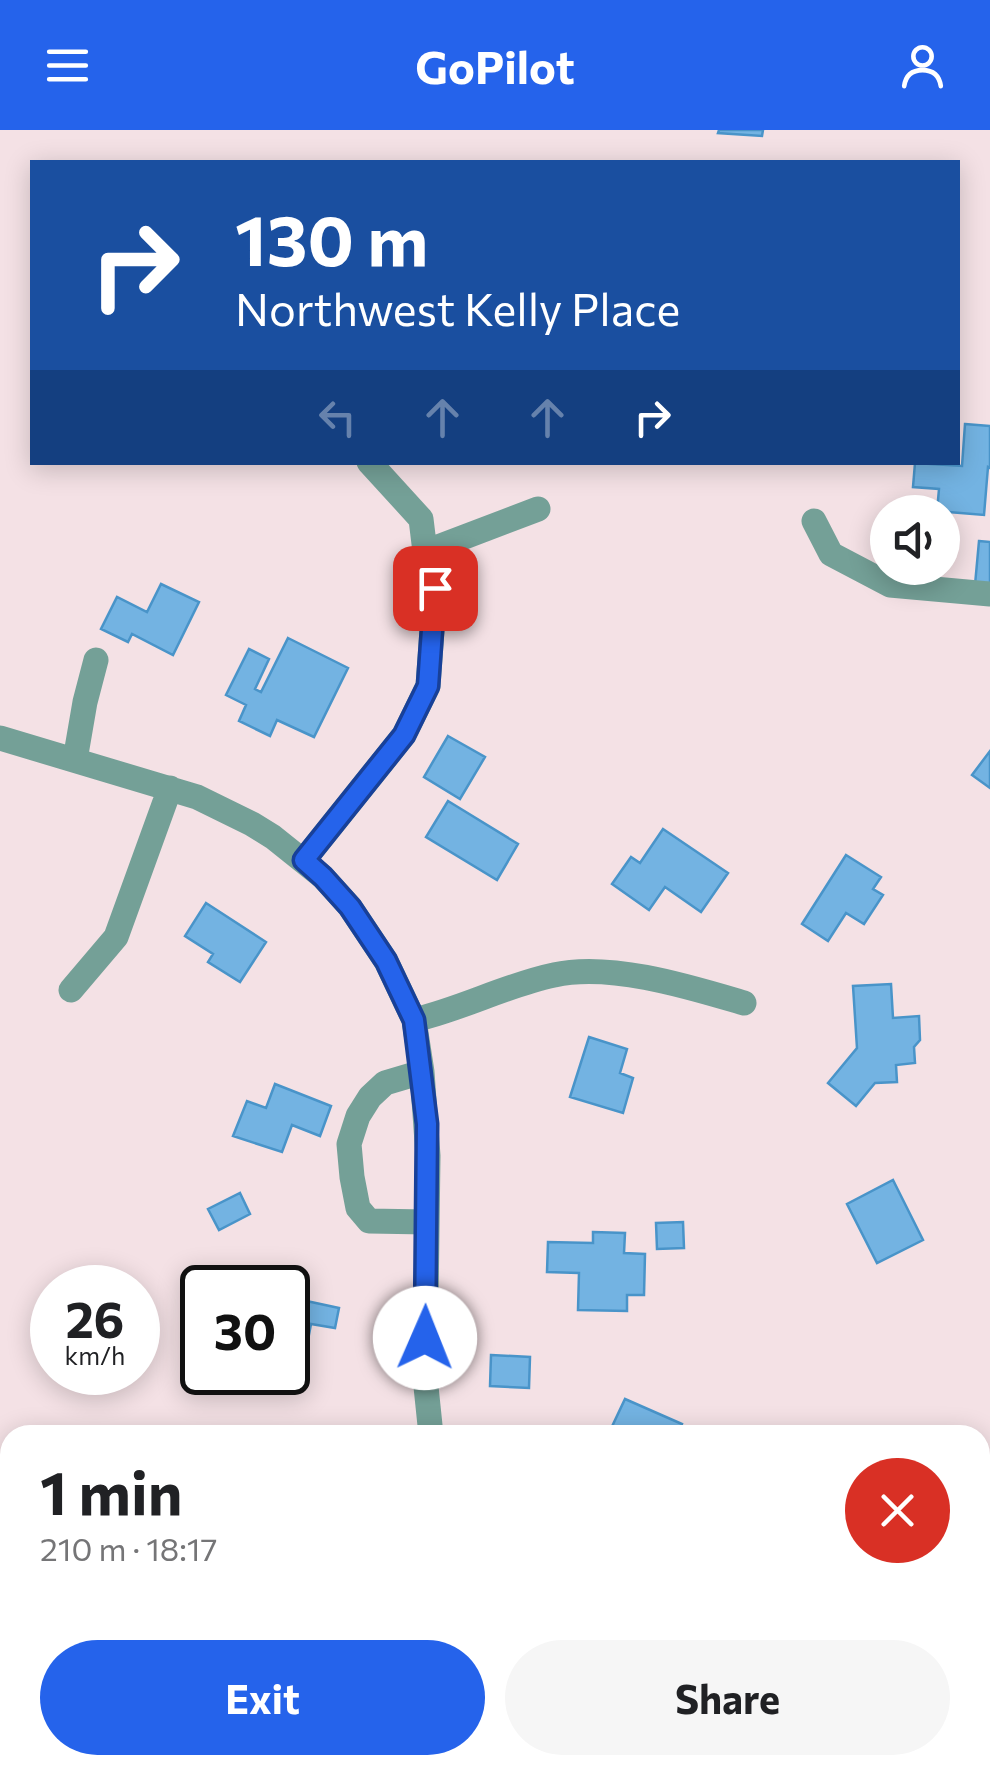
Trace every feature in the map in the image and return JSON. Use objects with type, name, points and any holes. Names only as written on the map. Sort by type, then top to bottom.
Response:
[{"type":"street","points":[[304,860],[404,735],[428,686],[435,588],[421,518],[371,465]]},
{"type":"street","points":[[426,552],[538,509]]},
{"type":"street","points":[[814,521],[831,554],[890,585],[990,594]]},
{"type":"street","points":[[75,760],[96,660]]},
{"type":"street","points":[[0,738],[197,797],[252,824],[323,877],[350,907],[386,961],[414,1020],[427,1124],[424,1377],[430,1425]]},
{"type":"street","points":[[71,990],[116,937],[170,788]]},
{"type":"street","points":[[414,1020],[569,972],[628,974],[744,1002]]},
{"type":"street","points":[[422,1072],[385,1084],[370,1097],[358,1116],[349,1144],[358,1208],[369,1221],[427,1222]]},
{"type":"building","points":[[763,130],[762,136],[718,133]]},
{"type":"building","points":[[965,424],[990,426],[984,515],[960,513],[960,495],[938,495],[939,489],[913,487],[915,465],[962,466]]},
{"type":"building","points":[[979,541],[990,542],[990,587],[975,585]]},
{"type":"building","points":[[161,584],[199,602],[173,655],[132,634],[128,642],[101,629],[117,597],[147,612]]},
{"type":"building","points":[[288,638],[348,668],[314,737],[277,720],[270,736],[239,721],[246,705],[226,695],[249,649],[269,659],[255,689],[261,692]]},
{"type":"building","points":[[448,736],[485,757],[460,799],[424,777]]},
{"type":"building","points":[[990,751],[990,788],[972,775]]},
{"type":"building","points":[[448,801],[518,844],[497,880],[426,837]]},
{"type":"building","points":[[663,829],[728,873],[701,912],[665,887],[649,910],[612,884],[631,857],[640,863]]},
{"type":"building","points":[[846,855],[881,877],[873,889],[883,895],[864,924],[846,913],[828,941],[802,924]]},
{"type":"building","points":[[206,903],[266,942],[240,982],[208,962],[213,954],[185,936]]},
{"type":"building","points":[[891,984],[893,1018],[919,1016],[920,1040],[914,1047],[915,1063],[896,1065],[897,1082],[875,1083],[856,1106],[828,1083],[857,1048],[853,986]]},
{"type":"building","points":[[589,1037],[627,1049],[620,1073],[633,1078],[623,1113],[570,1097]]},
{"type":"building","points":[[275,1084],[331,1106],[320,1136],[292,1125],[282,1152],[233,1136],[247,1101],[266,1108]]},
{"type":"building","points":[[893,1180],[923,1240],[877,1263],[847,1204]]},
{"type":"building","points":[[240,1193],[250,1214],[219,1230],[208,1209]]},
{"type":"building","points":[[683,1222],[684,1248],[657,1249],[656,1223]]},
{"type":"building","points":[[593,1232],[625,1233],[624,1253],[645,1254],[644,1295],[627,1295],[627,1311],[578,1310],[579,1273],[547,1272],[548,1242],[593,1243]]},
{"type":"building","points":[[310,1302],[339,1308],[335,1328],[311,1324],[310,1329]]},
{"type":"building","points":[[491,1355],[530,1357],[529,1388],[490,1386]]},
{"type":"building","points":[[625,1399],[682,1424],[682,1425],[613,1425]]},
{"type":"route","points":[[425,1338],[427,1124],[414,1020],[386,961],[350,907],[304,860],[404,735],[428,686],[435,588]]}]
